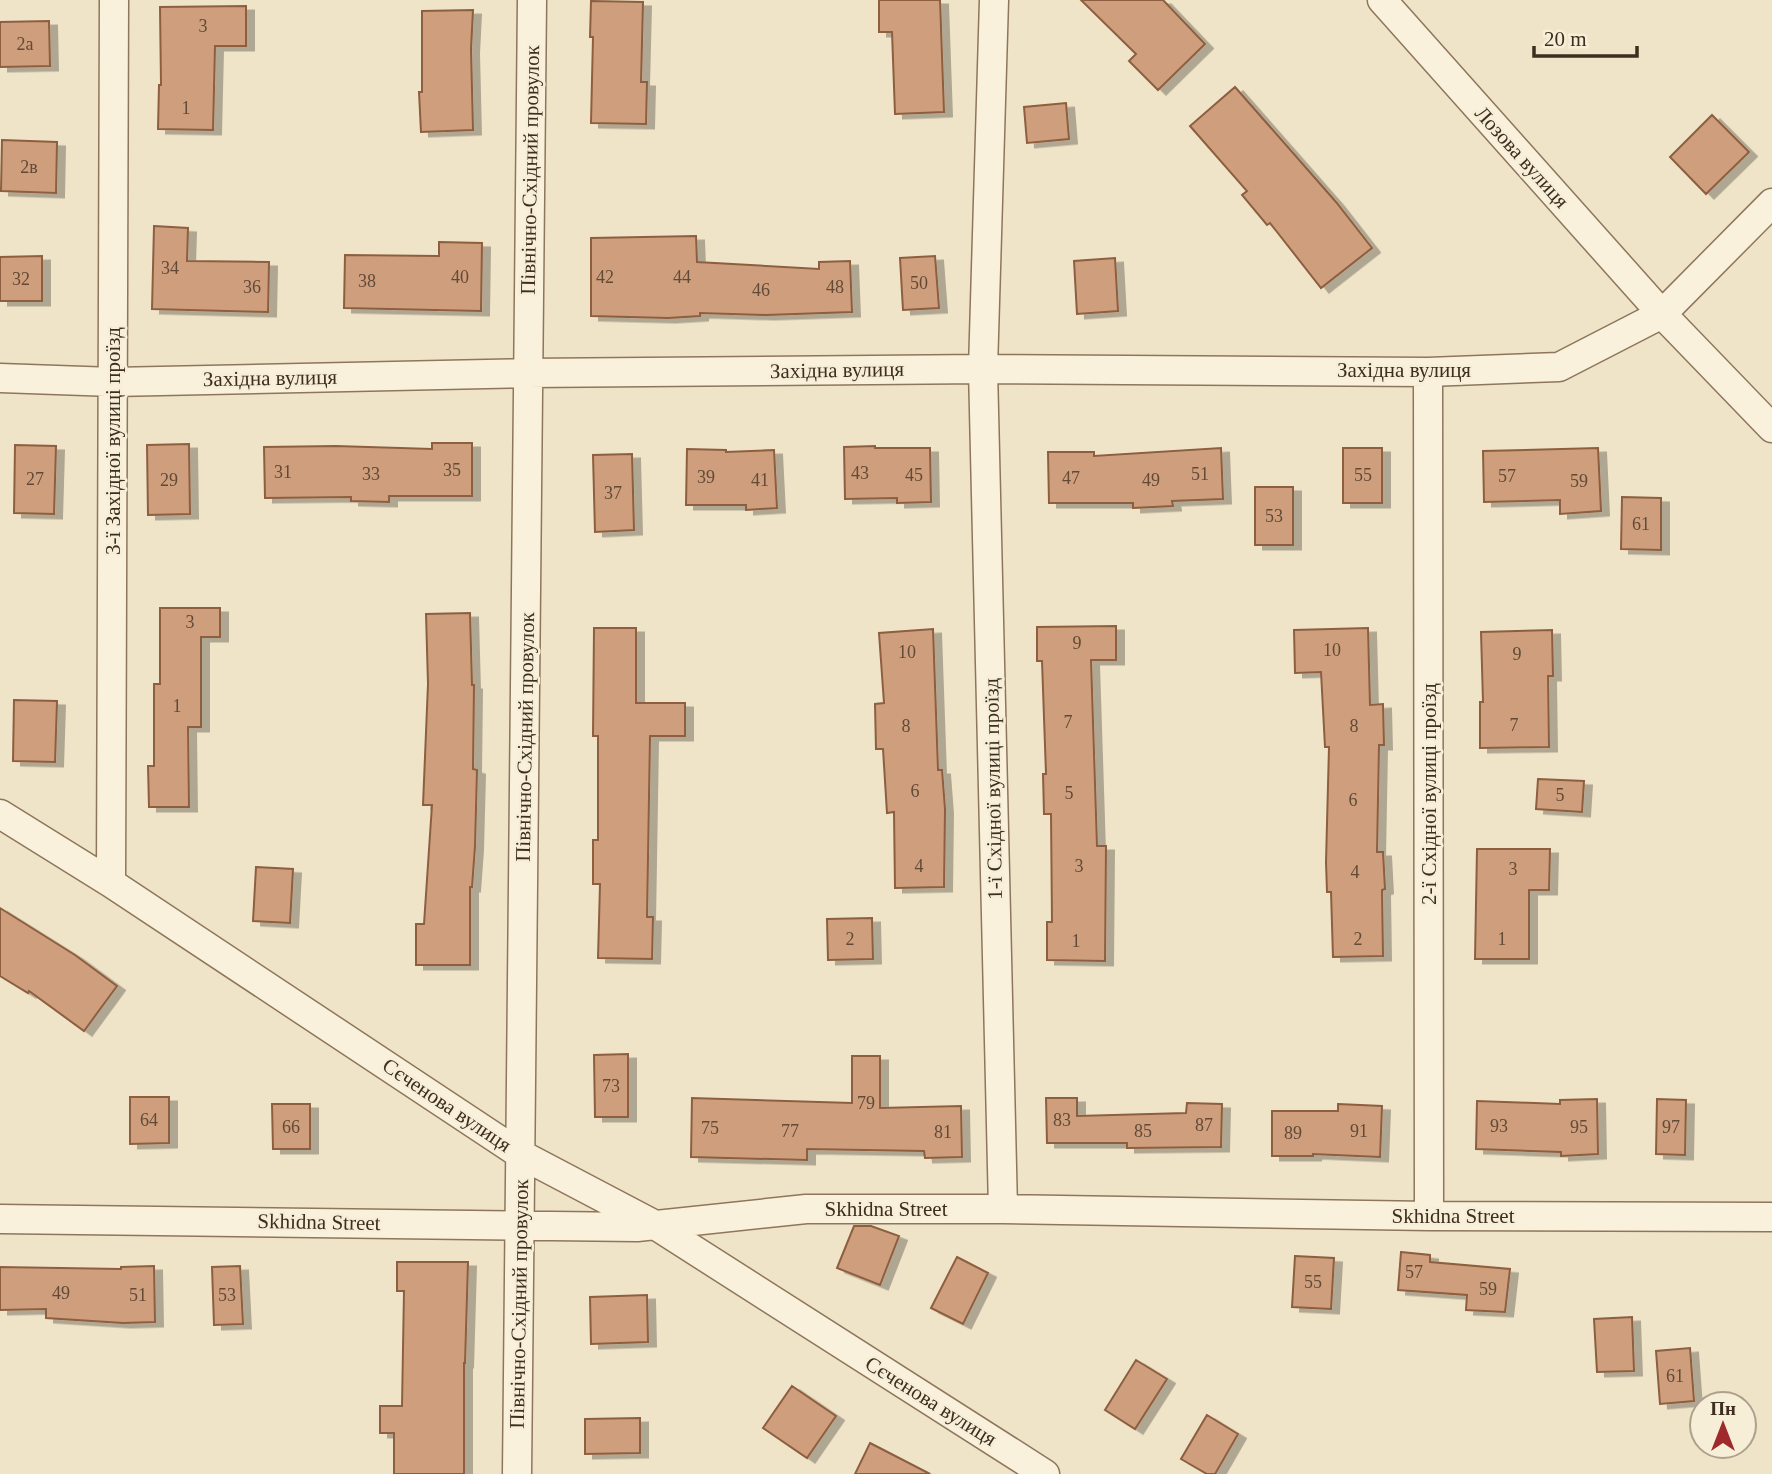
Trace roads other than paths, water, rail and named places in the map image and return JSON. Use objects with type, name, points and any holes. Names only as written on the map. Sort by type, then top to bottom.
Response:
[{"type":"street","name":"3-ї Західної вулиці проїзд","points":[[111,883],[114,0]]},
{"type":"street","name":"Північно-Східний провулок","points":[[517,1474],[532,0]]},
{"type":"street","name":"1-ї Східної вулиці проїзд","points":[[994,0],[983,369],[1003,1209]]},
{"type":"street","name":"Лозова вулиця","points":[[1382,0],[1662,314],[1772,428]]},
{"type":"street","name":"Західна вулиця","points":[[0,379],[113,382],[528,373],[983,369],[1428,372],[1559,367],[1662,314],[1772,202]]},
{"type":"street","name":"2-ї Східної вулиці проїзд","points":[[1428,372],[1429,1216]]},
{"type":"street","name":"Сєченова вулиця","points":[[0,814],[111,883],[520,1154],[654,1226],[1045,1474]]},
{"type":"street","name":"Skhidna Street","points":[[0,1219],[654,1226],[806,1209],[1772,1217]]}]
